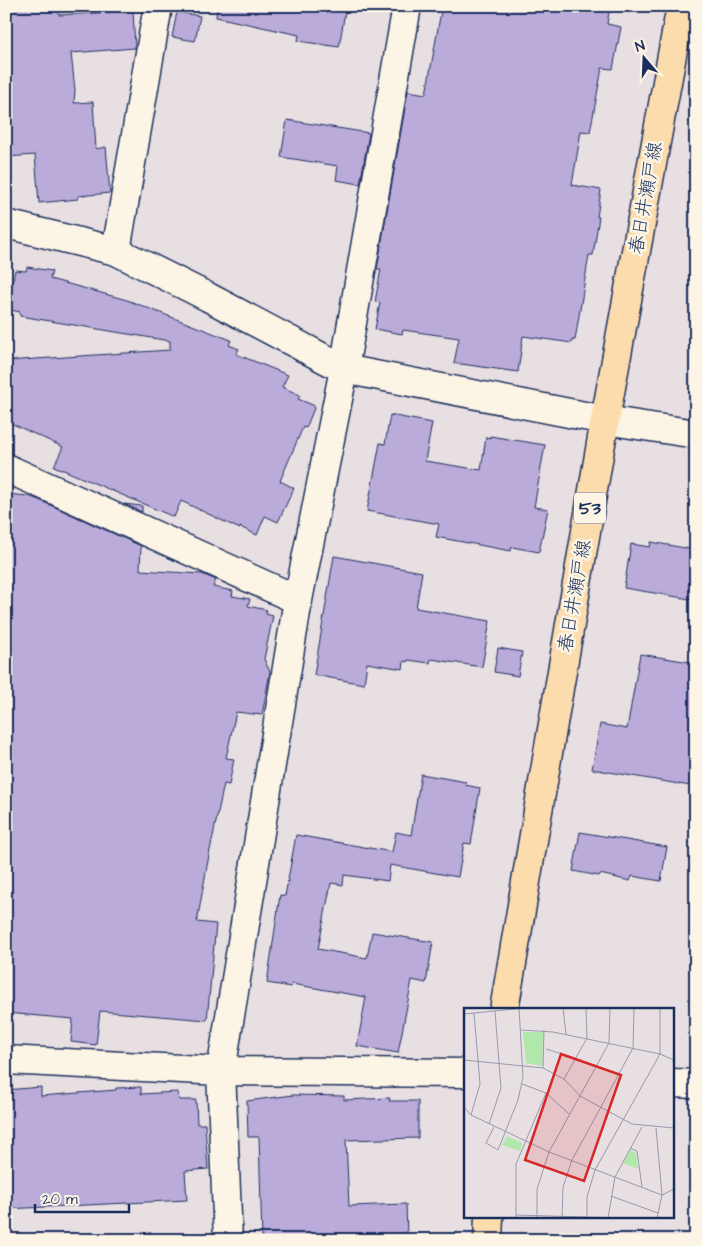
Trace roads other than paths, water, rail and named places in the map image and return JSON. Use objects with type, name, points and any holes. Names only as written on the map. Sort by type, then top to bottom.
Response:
[{"type":"main road","name":"春日井瀬戸線","points":[[504,1008],[605,420],[681,6]]},
{"type":"main road","points":[[488,1240],[489,1218]]},
{"type":"street","points":[[116,251],[158,6]]},
{"type":"street","points":[[228,1240],[221,1071],[298,600],[344,369],[407,6]]},
{"type":"street","points":[[6,224],[116,251],[344,369],[605,420],[696,434]]},
{"type":"street","points":[[6,468],[298,600]]},
{"type":"street","points":[[6,1060],[221,1071],[464,1074]]},
{"type":"street","points":[[674,1083],[696,1084]]}]
